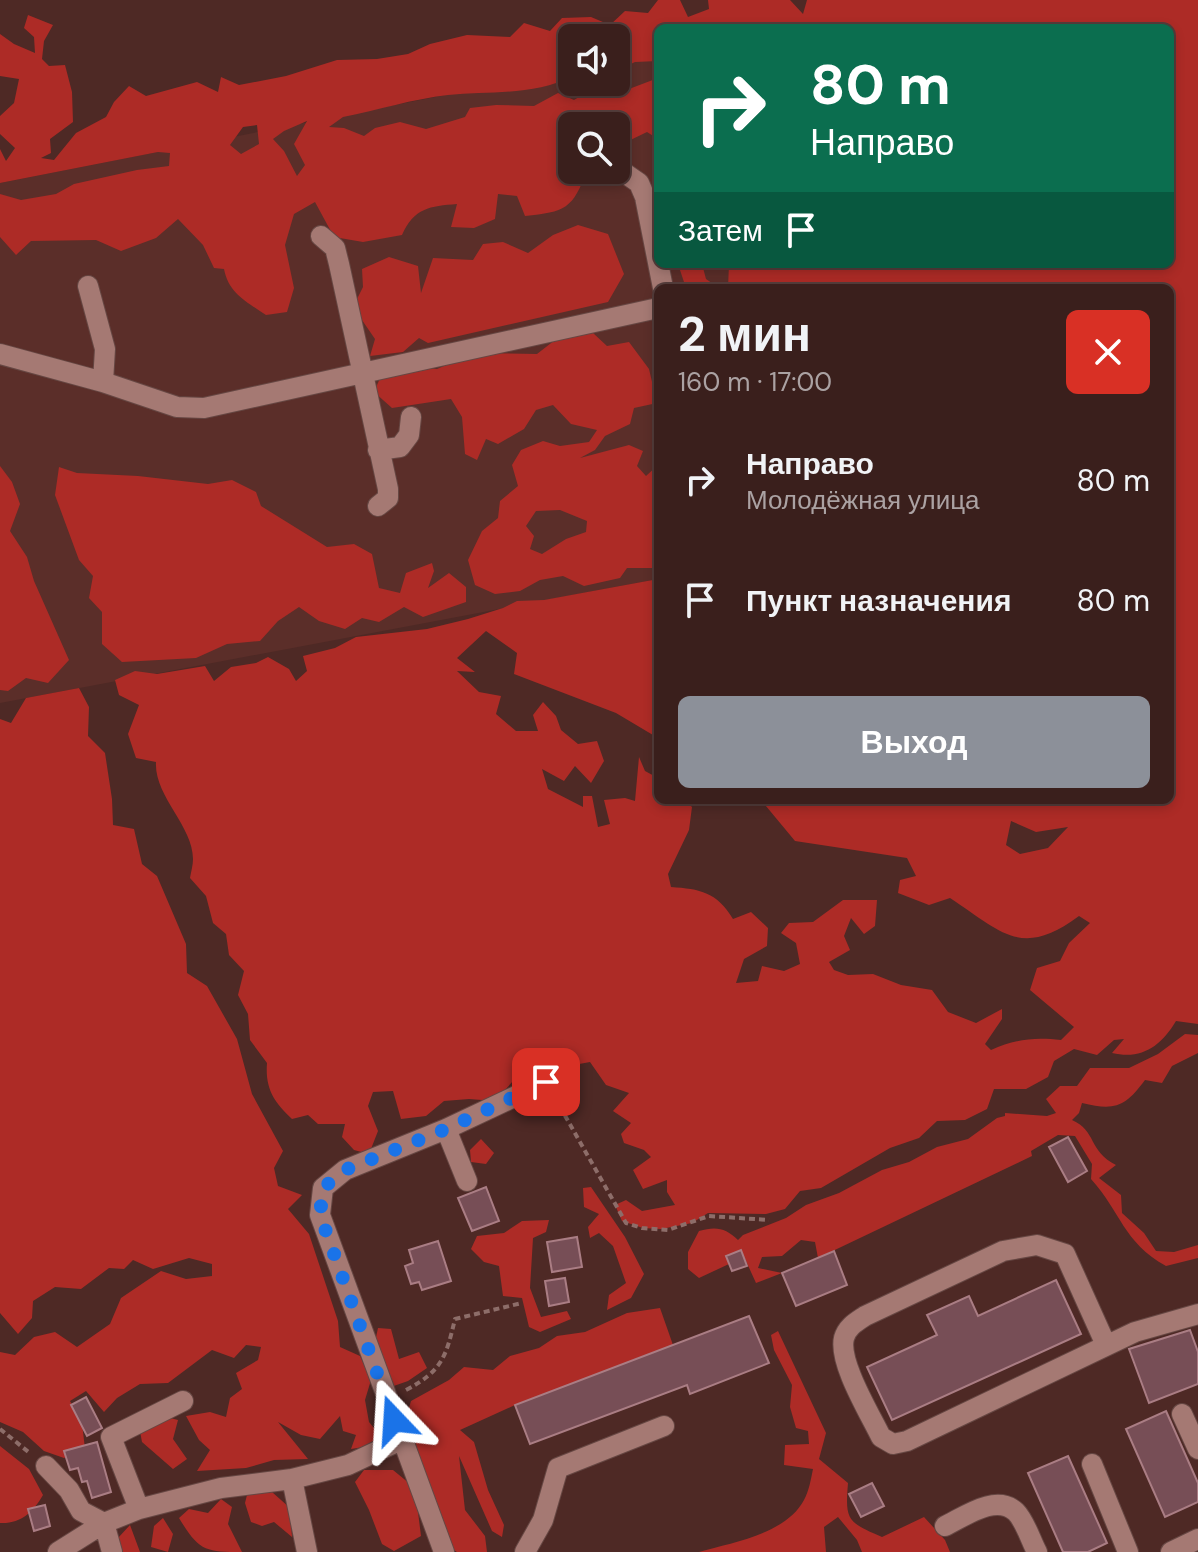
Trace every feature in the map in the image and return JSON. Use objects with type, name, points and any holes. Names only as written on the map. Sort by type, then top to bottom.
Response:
[{"type":"street","points":[[630,177],[639,183],[645,197],[654,242]]},
{"type":"street","points":[[321,236],[335,248],[388,489],[388,498],[378,506]]},
{"type":"street","points":[[88,286],[105,349],[103,382]]},
{"type":"street","points":[[0,354],[103,382],[177,407],[204,408],[654,309]]},
{"type":"street","points":[[378,450],[400,447],[409,435],[411,417]]},
{"type":"street","points":[[444,1552],[320,1215],[323,1188],[345,1170],[446,1129],[546,1082]]},
{"type":"street","points":[[446,1129],[467,1181]]},
{"type":"street","points":[[1106,1345],[1065,1254],[1037,1245],[1003,1251],[865,1316],[850,1326],[844,1337],[843,1355],[881,1437],[893,1444],[907,1441],[1135,1332],[1198,1314]]},
{"type":"street","points":[[139,1509],[111,1437],[183,1401]]},
{"type":"street","points":[[1182,1414],[1198,1449]]},
{"type":"street","points":[[525,1552],[543,1520],[558,1468],[664,1426]]},
{"type":"street","points":[[58,1552],[104,1523],[139,1509],[221,1488],[292,1479],[348,1465],[401,1440]]},
{"type":"street","points":[[1092,1464],[1128,1552]]},
{"type":"street","points":[[46,1466],[69,1490],[81,1511],[104,1523],[112,1552]]},
{"type":"street","points":[[292,1479],[307,1552]]},
{"type":"street","points":[[945,1526],[987,1505],[1003,1506],[1016,1512],[1037,1552]]},
{"type":"street","points":[[1171,1552],[1198,1539]]},
{"type":"path","points":[[546,1082],[626,1223],[668,1230],[709,1216],[769,1220]]},
{"type":"path","points":[[387,1400],[429,1378],[441,1364],[455,1319],[522,1303]]},
{"type":"path","points":[[0,1429],[46,1466]]},
{"type":"shaded area","points":[[658,0],[680,0],[688,17],[709,9],[708,0],[790,0],[803,14],[807,0],[1198,0],[1198,1024],[1176,1021],[1164,1038],[1141,1053],[1112,1053],[1124,1039],[1114,1040],[1097,1055],[1074,1049],[1054,1061],[1048,1077],[1026,1089],[994,1089],[987,1109],[965,1120],[937,1121],[919,1138],[890,1148],[821,1188],[800,1191],[785,1209],[766,1214],[708,1213],[692,1223],[661,1229],[643,1228],[622,1221],[615,1205],[626,1200],[642,1211],[675,1205],[667,1192],[667,1180],[643,1189],[633,1170],[651,1157],[644,1150],[624,1143],[621,1134],[631,1123],[613,1111],[629,1093],[606,1085],[590,1062],[574,1065],[567,1049],[523,1070],[495,1101],[444,1101],[426,1116],[401,1119],[393,1091],[373,1092],[368,1106],[378,1131],[369,1154],[354,1150],[342,1137],[345,1124],[318,1124],[308,1115],[292,1119],[286,1113],[269,1088],[267,1063],[250,1040],[248,1014],[238,995],[244,971],[229,955],[226,934],[213,923],[206,896],[190,878],[193,861],[187,835],[161,787],[156,762],[136,758],[128,734],[139,705],[119,695],[115,680],[135,671],[157,674],[205,666],[214,681],[231,667],[256,663],[268,657],[289,669],[296,681],[307,671],[303,656],[335,648],[356,637],[427,629],[468,619],[517,601],[544,600],[654,580],[654,736],[616,713],[514,674],[517,653],[486,631],[457,658],[475,672],[457,671],[479,692],[501,696],[496,714],[516,731],[538,731],[533,715],[543,702],[556,716],[561,730],[578,744],[597,741],[604,761],[591,783],[575,766],[564,781],[542,769],[548,789],[583,807],[583,796],[592,796],[598,827],[610,824],[604,800],[625,798],[635,801],[639,757],[645,771],[654,776],[654,804],[689,804],[692,807],[689,830],[668,874],[671,887],[707,894],[721,903],[733,919],[751,912],[768,928],[767,946],[744,959],[736,983],[758,981],[762,966],[784,971],[800,964],[796,943],[781,933],[789,923],[813,922],[843,900],[877,900],[875,926],[864,934],[851,918],[844,936],[850,950],[829,962],[834,970],[848,975],[873,974],[901,985],[932,990],[948,1012],[976,1023],[1002,1009],[1002,1019],[985,1044],[991,1050],[1025,1040],[1061,1040],[1074,1027],[1030,990],[1037,968],[1060,961],[1069,943],[1090,923],[1079,916],[1042,936],[1012,936],[950,898],[929,905],[898,893],[900,880],[916,876],[907,858],[795,841],[764,804],[1174,804],[1174,284],[728,284],[729,268],[1174,268],[1174,24],[654,24],[654,61],[630,64],[630,24],[611,24],[625,11],[648,13]],"holes":[[[1011,821],[1036,832],[1068,827],[1048,848],[1020,854],[1006,845]]]},
{"type":"shaded area","points":[[28,15],[53,25],[44,41],[42,59],[49,66],[65,65],[72,92],[73,122],[50,139],[51,153],[41,158],[54,160],[76,133],[106,117],[114,102],[129,86],[146,96],[197,82],[218,92],[221,77],[239,85],[286,76],[337,60],[408,54],[430,44],[467,35],[510,37],[524,23],[550,31],[562,18],[591,17],[608,24],[558,24],[558,82],[512,92],[422,99],[343,117],[329,127],[344,128],[364,136],[375,128],[400,122],[426,129],[465,117],[470,108],[534,106],[558,93],[558,96],[574,100],[581,96],[630,96],[630,89],[654,80],[654,136],[647,132],[630,140],[630,112],[558,112],[558,184],[581,184],[572,201],[550,213],[525,216],[517,196],[498,194],[495,219],[474,228],[451,227],[457,204],[439,206],[418,214],[402,235],[363,242],[334,237],[315,202],[294,214],[285,245],[294,288],[287,312],[266,315],[239,296],[226,278],[224,269],[214,268],[203,245],[178,219],[156,238],[121,251],[96,240],[31,241],[16,255],[0,237],[0,194],[21,200],[56,194],[74,184],[169,166],[170,153],[158,152],[0,183],[0,149],[6,161],[15,148],[0,134],[0,116],[14,103],[19,79],[0,76],[0,34],[35,53],[34,37],[24,28]],"holes":[[[307,121],[294,144],[305,165],[297,176],[284,151],[273,139]],[[257,125],[259,144],[241,154],[230,145],[243,127]]]},
{"type":"shaded area","points":[[654,54],[654,268],[733,268],[736,284],[654,284],[654,580],[0,703],[0,183],[558,73],[558,96],[630,96],[630,59]]},
{"type":"shaded area","points":[[578,225],[608,234],[624,274],[608,302],[428,343],[419,338],[403,352],[370,356],[375,339],[353,307],[363,287],[362,269],[389,257],[418,266],[421,293],[433,258],[473,260],[483,244],[503,242],[528,253],[553,235]]},
{"type":"shaded area","points":[[679,268],[703,268],[706,279],[713,284],[685,284]]},
{"type":"shaded area","points":[[593,333],[607,346],[629,342],[649,369],[654,404],[634,408],[630,424],[605,436],[595,450],[580,458],[629,445],[643,451],[637,466],[646,476],[654,469],[654,568],[627,568],[620,578],[584,586],[563,576],[540,580],[520,591],[495,594],[475,585],[468,560],[482,531],[498,518],[500,501],[518,486],[512,465],[521,450],[543,441],[560,446],[589,442],[597,430],[571,424],[553,405],[536,410],[524,429],[498,444],[486,439],[477,460],[465,454],[462,417],[451,399],[392,408],[374,392],[381,376],[415,367],[437,369],[474,353],[537,354],[555,340]],"holes":[[[560,510],[587,521],[586,532],[566,539],[542,554],[530,549],[534,536],[526,526],[536,511]]]},
{"type":"shaded area","points":[[0,466],[12,482],[20,504],[10,531],[27,557],[34,581],[69,660],[48,683],[26,678],[8,691],[0,690]]},
{"type":"shaded area","points":[[59,467],[77,473],[208,484],[232,480],[256,492],[261,506],[327,547],[354,544],[372,554],[379,588],[400,593],[406,573],[432,563],[434,571],[428,588],[449,573],[466,587],[466,602],[423,617],[404,607],[379,622],[362,618],[345,629],[319,621],[299,607],[278,621],[260,641],[227,644],[196,658],[122,662],[102,644],[102,612],[89,598],[93,576],[79,560],[55,495]]},
{"type":"shaded area","points":[[79,688],[89,707],[88,736],[105,753],[113,825],[134,829],[142,864],[157,876],[186,944],[187,973],[207,986],[237,1039],[252,1094],[283,1151],[274,1168],[278,1186],[302,1195],[288,1209],[309,1234],[338,1321],[340,1347],[360,1356],[371,1380],[365,1400],[369,1422],[379,1434],[370,1446],[351,1449],[356,1435],[343,1431],[340,1416],[320,1439],[301,1435],[278,1422],[308,1459],[274,1460],[246,1468],[197,1471],[210,1450],[199,1440],[186,1416],[210,1412],[226,1417],[230,1398],[242,1389],[236,1373],[258,1360],[261,1347],[246,1345],[234,1358],[212,1350],[168,1383],[140,1384],[117,1398],[104,1412],[86,1391],[70,1401],[82,1423],[85,1449],[64,1458],[44,1451],[23,1432],[0,1422],[0,1352],[15,1355],[34,1337],[55,1332],[77,1347],[110,1324],[121,1298],[161,1271],[186,1279],[212,1276],[212,1264],[189,1258],[153,1269],[133,1260],[124,1269],[109,1268],[81,1289],[55,1287],[33,1301],[32,1318],[18,1334],[0,1313],[0,719],[11,723],[26,698]]},
{"type":"shaded area","points":[[1185,1034],[1198,1035],[1198,1053],[1172,1066],[1162,1083],[1145,1080],[1118,1105],[1103,1107],[1082,1103],[1079,1113],[1072,1120],[1085,1130],[1101,1154],[1116,1165],[1099,1178],[1121,1195],[1122,1213],[1144,1233],[1156,1251],[1174,1252],[1198,1245],[1198,1258],[1166,1266],[1140,1247],[1091,1179],[1092,1164],[1075,1136],[1058,1135],[1031,1151],[1032,1156],[818,1258],[815,1242],[801,1240],[782,1256],[762,1257],[758,1268],[782,1273],[756,1283],[741,1250],[726,1256],[729,1264],[699,1278],[688,1269],[688,1252],[699,1231],[720,1229],[738,1240],[882,1170],[909,1162],[937,1147],[968,1139],[997,1118],[1005,1116],[1005,1113],[1047,1116],[1056,1113],[1046,1099],[1060,1086],[1077,1086],[1090,1068],[1129,1068],[1158,1054]]},
{"type":"shaded area","points":[[481,1139],[494,1153],[486,1164],[471,1162],[470,1150]]},
{"type":"shaded area","points":[[591,1187],[625,1237],[644,1274],[631,1298],[607,1310],[609,1295],[626,1283],[613,1246],[599,1233],[590,1238],[588,1227],[599,1214],[584,1207],[583,1188]]},
{"type":"shaded area","points":[[549,1220],[546,1232],[533,1238],[530,1288],[541,1317],[567,1311],[571,1319],[540,1332],[529,1327],[522,1298],[503,1296],[499,1266],[484,1262],[471,1249],[477,1236],[504,1233],[522,1221]]},
{"type":"shaded area","points":[[660,1308],[673,1345],[515,1405],[460,1430],[474,1442],[488,1490],[504,1525],[502,1537],[492,1531],[459,1456],[465,1510],[485,1536],[487,1552],[457,1552],[446,1545],[404,1425],[411,1401],[449,1380],[464,1367],[493,1370],[510,1356],[539,1348],[557,1336],[585,1332],[627,1313]]},
{"type":"shaded area","points":[[378,1328],[391,1329],[399,1359],[419,1352],[427,1368],[408,1381],[388,1388],[373,1351]]},
{"type":"shaded area","points":[[778,1331],[826,1433],[819,1459],[848,1483],[847,1505],[851,1518],[882,1537],[924,1517],[945,1540],[950,1552],[862,1552],[857,1540],[838,1517],[824,1527],[826,1552],[699,1552],[772,1529],[796,1512],[807,1493],[813,1469],[784,1465],[785,1445],[809,1444],[808,1431],[796,1428],[790,1407],[792,1385],[774,1350],[771,1335]]},
{"type":"shaded area","points":[[159,1415],[178,1420],[173,1439],[187,1459],[173,1469],[142,1442],[139,1426]]},
{"type":"shaded area","points":[[0,1446],[29,1469],[43,1495],[26,1516],[7,1523],[0,1523]]},
{"type":"shaded area","points":[[364,1470],[393,1470],[415,1488],[421,1536],[394,1551],[382,1544],[355,1482]]},
{"type":"shaded area","points":[[272,1492],[290,1508],[292,1537],[274,1522],[262,1526],[251,1522],[245,1503],[247,1495]]},
{"type":"shaded area","points":[[221,1499],[232,1507],[228,1524],[242,1552],[204,1547],[192,1537],[179,1518],[189,1509],[208,1513]]},
{"type":"shaded area","points":[[163,1518],[173,1534],[168,1552],[151,1547],[154,1526]]},
{"type":"shaded area","points":[[130,1525],[140,1552],[118,1552],[118,1538]]},
{"type":"building","points":[[1068,1137],[1087,1171],[1068,1182],[1049,1147]]},
{"type":"building","points":[[486,1187],[499,1221],[472,1231],[458,1198]]},
{"type":"building","points":[[577,1237],[582,1267],[552,1272],[547,1242]]},
{"type":"building","points":[[438,1241],[451,1281],[422,1290],[419,1282],[411,1284],[405,1266],[413,1263],[409,1250]]},
{"type":"building","points":[[741,1250],[747,1266],[732,1271],[726,1256]]},
{"type":"building","points":[[834,1251],[847,1285],[796,1306],[782,1273]]},
{"type":"building","points":[[565,1278],[569,1302],[549,1306],[545,1281]]},
{"type":"building","points":[[1056,1280],[1081,1334],[892,1420],[867,1367],[937,1335],[927,1315],[969,1296],[978,1316]]},
{"type":"building","points":[[749,1316],[769,1363],[690,1394],[687,1385],[530,1444],[515,1405]]},
{"type":"building","points":[[1190,1330],[1198,1352],[1198,1384],[1149,1403],[1129,1349]]},
{"type":"building","points":[[86,1397],[102,1428],[87,1436],[71,1405]]},
{"type":"building","points":[[1166,1411],[1198,1483],[1198,1502],[1165,1517],[1126,1429]]},
{"type":"building","points":[[97,1442],[111,1492],[92,1498],[87,1481],[82,1482],[78,1468],[70,1470],[64,1451]]},
{"type":"building","points":[[1068,1456],[1107,1543],[1088,1552],[1063,1552],[1028,1473]]},
{"type":"building","points":[[872,1483],[884,1506],[861,1517],[849,1494]]},
{"type":"building","points":[[45,1505],[50,1526],[34,1531],[28,1509]]},
{"type":"route","points":[[394,1420],[320,1215],[323,1188],[345,1170],[446,1129],[546,1082]]}]
